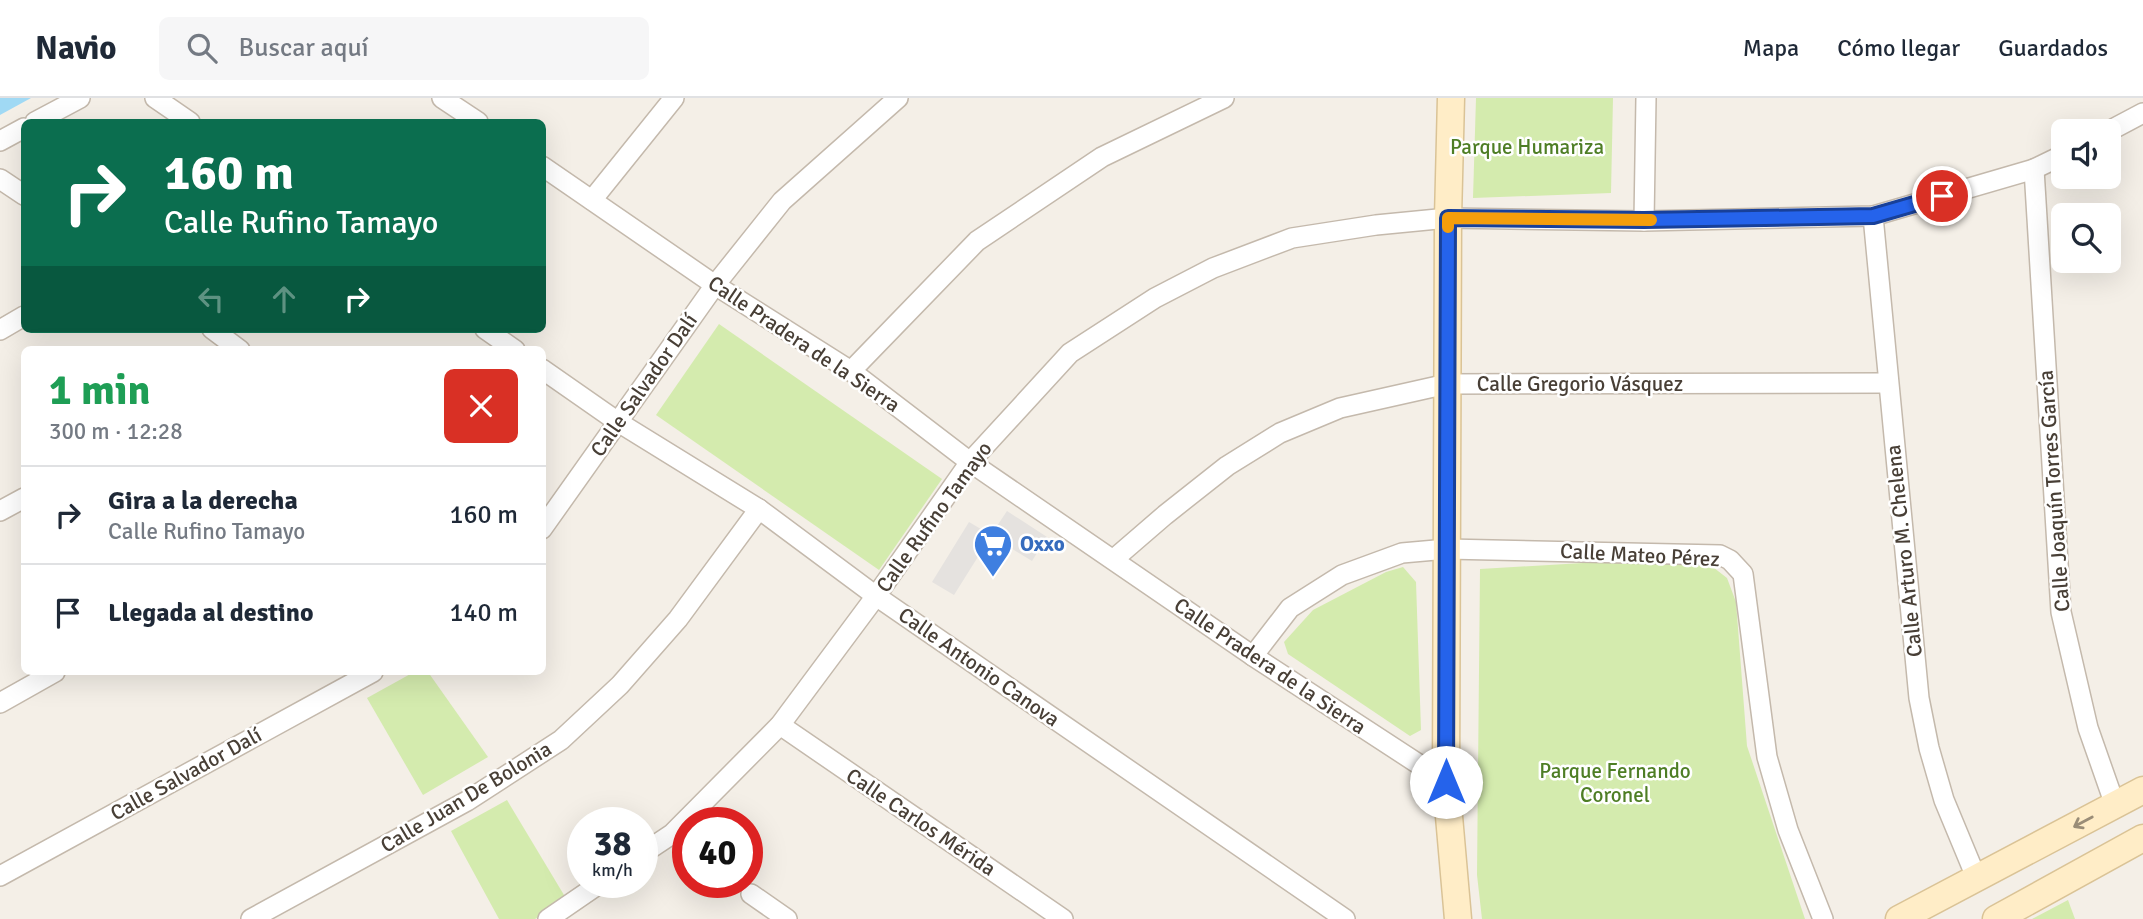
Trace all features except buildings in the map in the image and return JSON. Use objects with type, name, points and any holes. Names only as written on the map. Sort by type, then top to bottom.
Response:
[{"type":"street","points":[[41,119],[80,98]]},
{"type":"street","points":[[155,98],[186,119]]},
{"type":"street","points":[[592,200],[674,98]]},
{"type":"street","name":"Calle Salvador Dalí","points":[[546,523],[715,285],[782,201],[898,98]]},
{"type":"street","points":[[851,371],[977,241],[1102,157],[1224,98]]},
{"type":"street","points":[[1451,98],[1448,218],[1446,782],[1458,919]]},
{"type":"street","points":[[1644,220],[1646,98]]},
{"type":"street","points":[[453,101],[474,119]]},
{"type":"street","points":[[2121,125],[2143,114]]},
{"type":"street","points":[[0,141],[21,130]]},
{"type":"street","name":"Calle Rufino Tamayo","points":[[658,844],[672,834],[780,725],[876,596],[970,462],[1070,354],[1155,298],[1213,268],[1292,238],[1376,225],[1448,218],[1644,220],[1873,216],[2035,169],[2051,161]]},
{"type":"street","name":"Calle Pradera de la Sierra","points":[[546,169],[715,285],[851,371],[970,462],[1253,656],[1446,782]]},
{"type":"street","name":"Calle Joaquín Torres García","points":[[2035,169],[2061,612],[2088,728],[2115,805]]},
{"type":"street","points":[[0,179],[21,193]]},
{"type":"street","name":"Calle Arturo M. Chelena","points":[[1873,216],[1919,698],[1929,748],[1944,800],[1976,877]]},
{"type":"street","points":[[0,330],[21,318]]},
{"type":"street","points":[[217,333],[235,346]]},
{"type":"street","points":[[491,333],[509,346]]},
{"type":"street","name":"Calle Antonio Canova","points":[[546,372],[618,422],[759,509],[876,596],[1345,919]]},
{"type":"street","name":"Calle Gregorio Vásquez","points":[[1114,559],[1227,466],[1280,433],[1340,408],[1447,384],[1888,383]]},
{"type":"street","points":[[0,511],[21,500]]},
{"type":"street","name":"Calle Juan De Bolonia","points":[[251,919],[467,801],[561,740],[620,685],[678,619],[759,509]]},
{"type":"street","name":"Calle Mateo Pérez","points":[[1253,656],[1290,608],[1342,575],[1402,553],[1447,549],[1720,555],[1738,566],[1743,575],[1767,757],[1788,830],[1823,919]]},
{"type":"street","points":[[0,703],[50,675]]},
{"type":"street","name":"Calle Salvador Dalí","points":[[0,876],[368,675]]},
{"type":"street","name":"Calle Carlos Mérida","points":[[780,725],[1063,919]]},
{"type":"street","points":[[1899,919],[2143,790]]},
{"type":"street","points":[[1996,919],[2143,838]]},
{"type":"street","points":[[548,919],[579,898]]},
{"type":"street","points":[[757,898],[788,919]]},
{"type":"green space","name":"Parque Humariza","points":[[1476,98],[1613,98],[1611,193],[1473,198]]},
{"type":"green space","points":[[719,324],[942,479],[879,570],[656,415]]},
{"type":"green space","name":"Parque Fernando Coronel","points":[[1683,557],[1709,564],[1727,578],[1736,602],[1747,746],[1805,919],[1482,919],[1477,875],[1480,569]]},
{"type":"green space","points":[[1403,567],[1416,582],[1421,730],[1410,736],[1288,654],[1284,642],[1313,610],[1386,572]]},
{"type":"green space","points":[[409,675],[430,675],[488,757],[423,795],[367,698]]},
{"type":"green space","points":[[507,800],[567,900],[535,919],[499,919],[451,831]]},
{"type":"green space","points":[[2068,900],[2075,919],[2032,919]]},
{"type":"shaded area","points":[[1007,511],[1047,537],[1032,561],[991,536],[954,595],[932,582],[969,522],[991,535]]},
{"type":"water","points":[[0,98],[31,98],[0,115]]},
{"type":"slow traffic","points":[[1448,227],[1448,218],[1651,220]]},
{"type":"place","name":"Oxxo","points":[[993,578]]},
{"type":"route","points":[[1446,782],[1448,218],[1644,220],[1873,216],[1942,196]]}]
